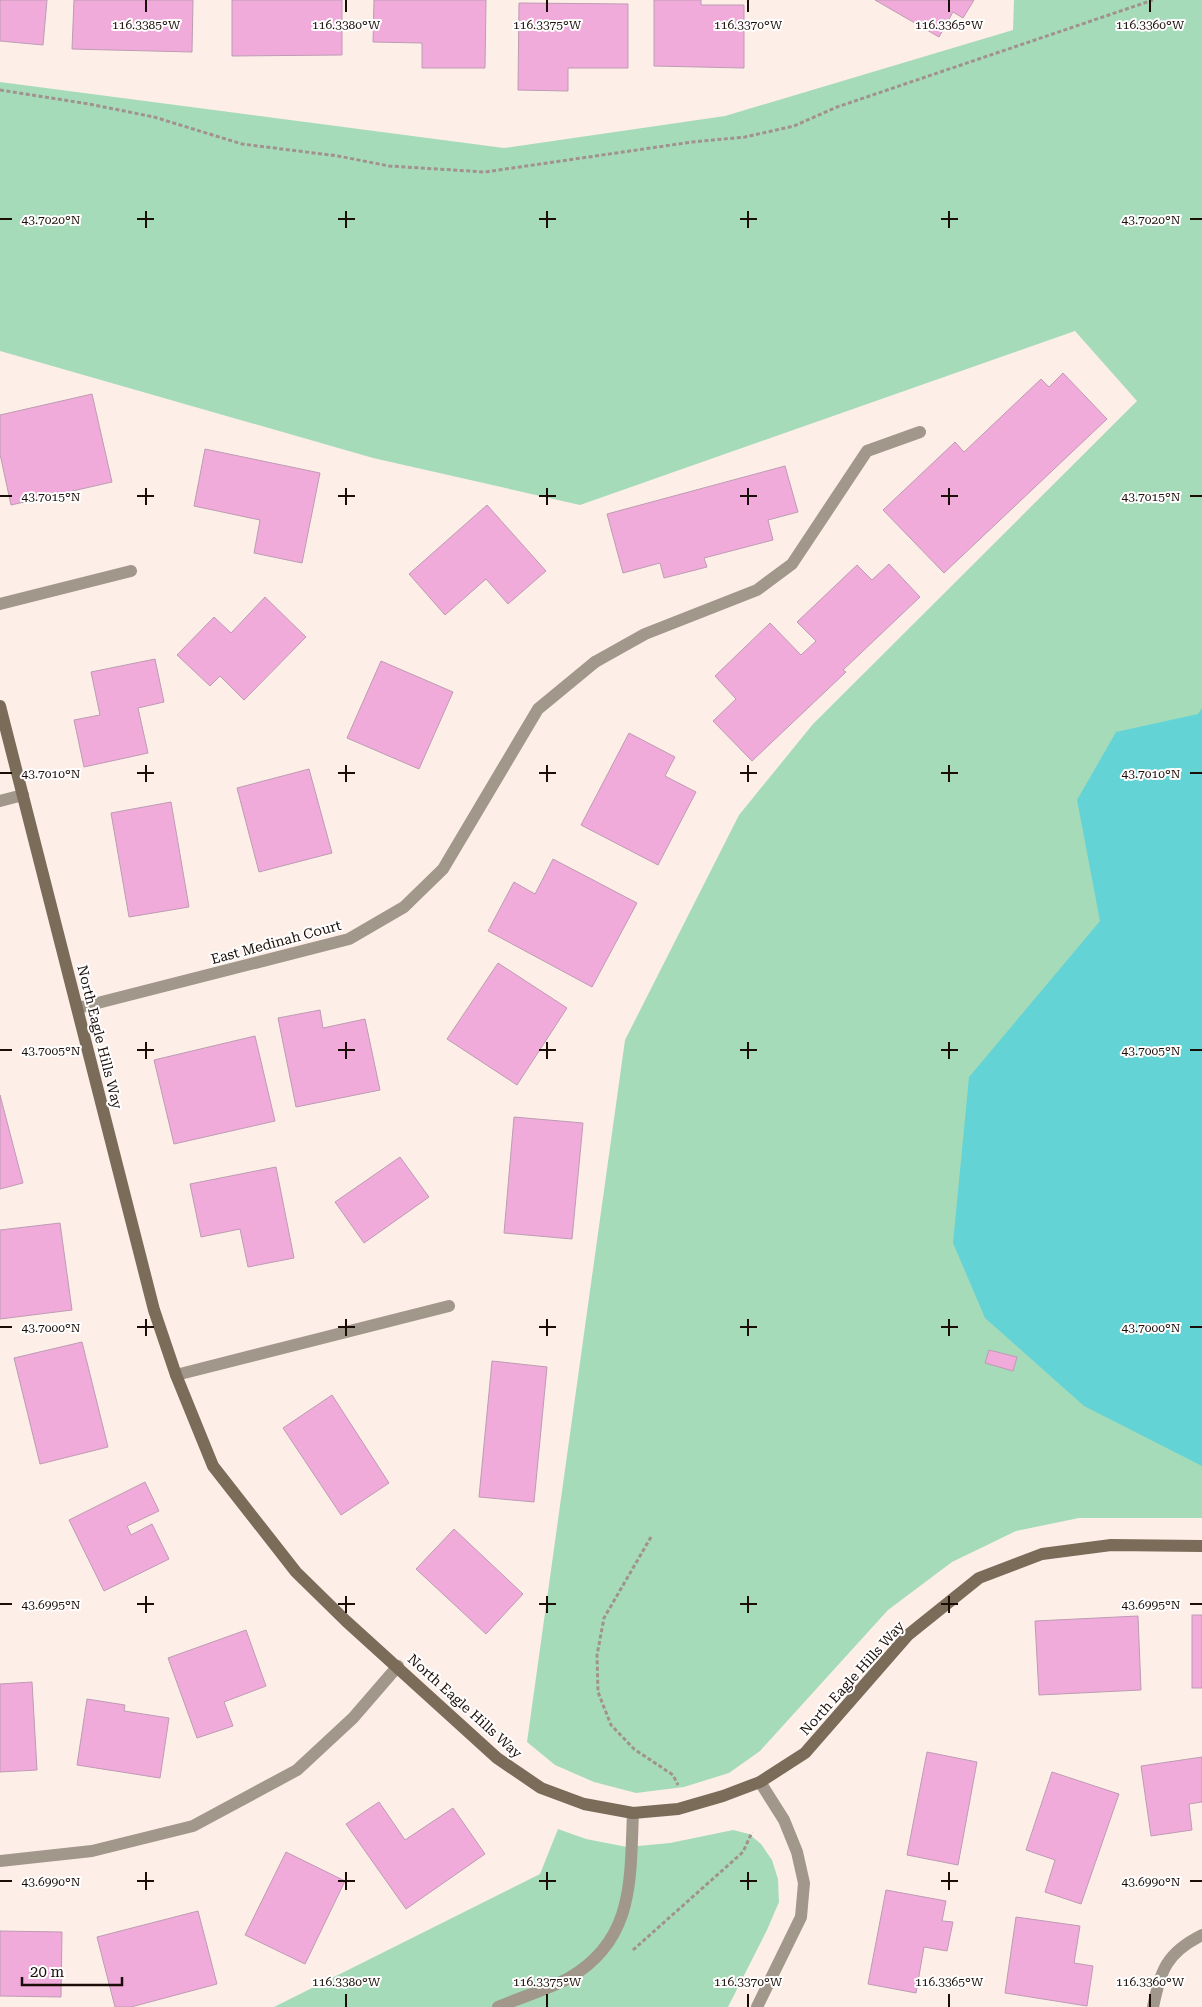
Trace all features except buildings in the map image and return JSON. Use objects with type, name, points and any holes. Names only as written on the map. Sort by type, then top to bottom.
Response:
[{"type":"street","name":"East Medinah Court","points":[[78,1008],[349,939],[404,907],[442,869],[538,708],[595,662],[646,634],[757,590],[792,564],[867,451],[920,432]]},
{"type":"street","points":[[0,604],[131,571]]},
{"type":"street","name":"North Eagle Hills Way","points":[[0,706],[154,1310],[176,1375],[213,1466],[296,1572],[346,1621],[398,1666],[497,1758],[541,1788],[584,1804],[633,1812],[682,1808],[723,1796],[760,1782],[805,1753],[908,1635],[979,1578],[1042,1554],[1111,1545],[1202,1546]]},
{"type":"street","points":[[0,801],[22,795]]},
{"type":"street","points":[[176,1375],[449,1306]]},
{"type":"street","points":[[0,1861],[92,1851],[193,1826],[297,1770],[353,1718],[398,1666]]},
{"type":"street","points":[[757,2007],[801,1917],[804,1883],[797,1852],[784,1820],[760,1782]]},
{"type":"street","points":[[498,2007],[568,1978],[591,1962],[609,1943],[620,1921],[629,1896],[633,1812]]},
{"type":"street","points":[[1153,2007],[1159,1980],[1169,1960],[1184,1944],[1202,1934]]},
{"type":"path","points":[[0,90],[89,104],[154,117],[242,144],[338,156],[390,166],[485,172],[692,142],[745,137],[794,126],[837,108],[1153,0]]},
{"type":"path","points":[[651,1537],[604,1618],[597,1655],[598,1692],[611,1725],[634,1749],[673,1775],[678,1785],[682,1808]]},
{"type":"path","points":[[632,1952],[743,1852],[752,1832]]},
{"type":"green space","points":[[1014,0],[1202,0],[1202,1518],[1079,1518],[1016,1531],[952,1562],[888,1610],[760,1751],[729,1773],[684,1787],[636,1793],[594,1782],[555,1765],[527,1742],[625,1040],[739,815],[813,724],[1137,401],[1075,331],[580,505],[373,458],[0,351],[0,82],[504,148],[725,116],[1013,30]]},
{"type":"green space","points":[[558,1829],[586,1839],[627,1847],[670,1843],[733,1830],[749,1834],[761,1844],[772,1860],[778,1879],[779,1902],[728,2007],[274,2007],[540,1874]]},
{"type":"water","points":[[1202,708],[1202,1466],[1084,1406],[985,1318],[953,1243],[969,1077],[1100,921],[1077,800],[1116,732],[1198,714]]}]
